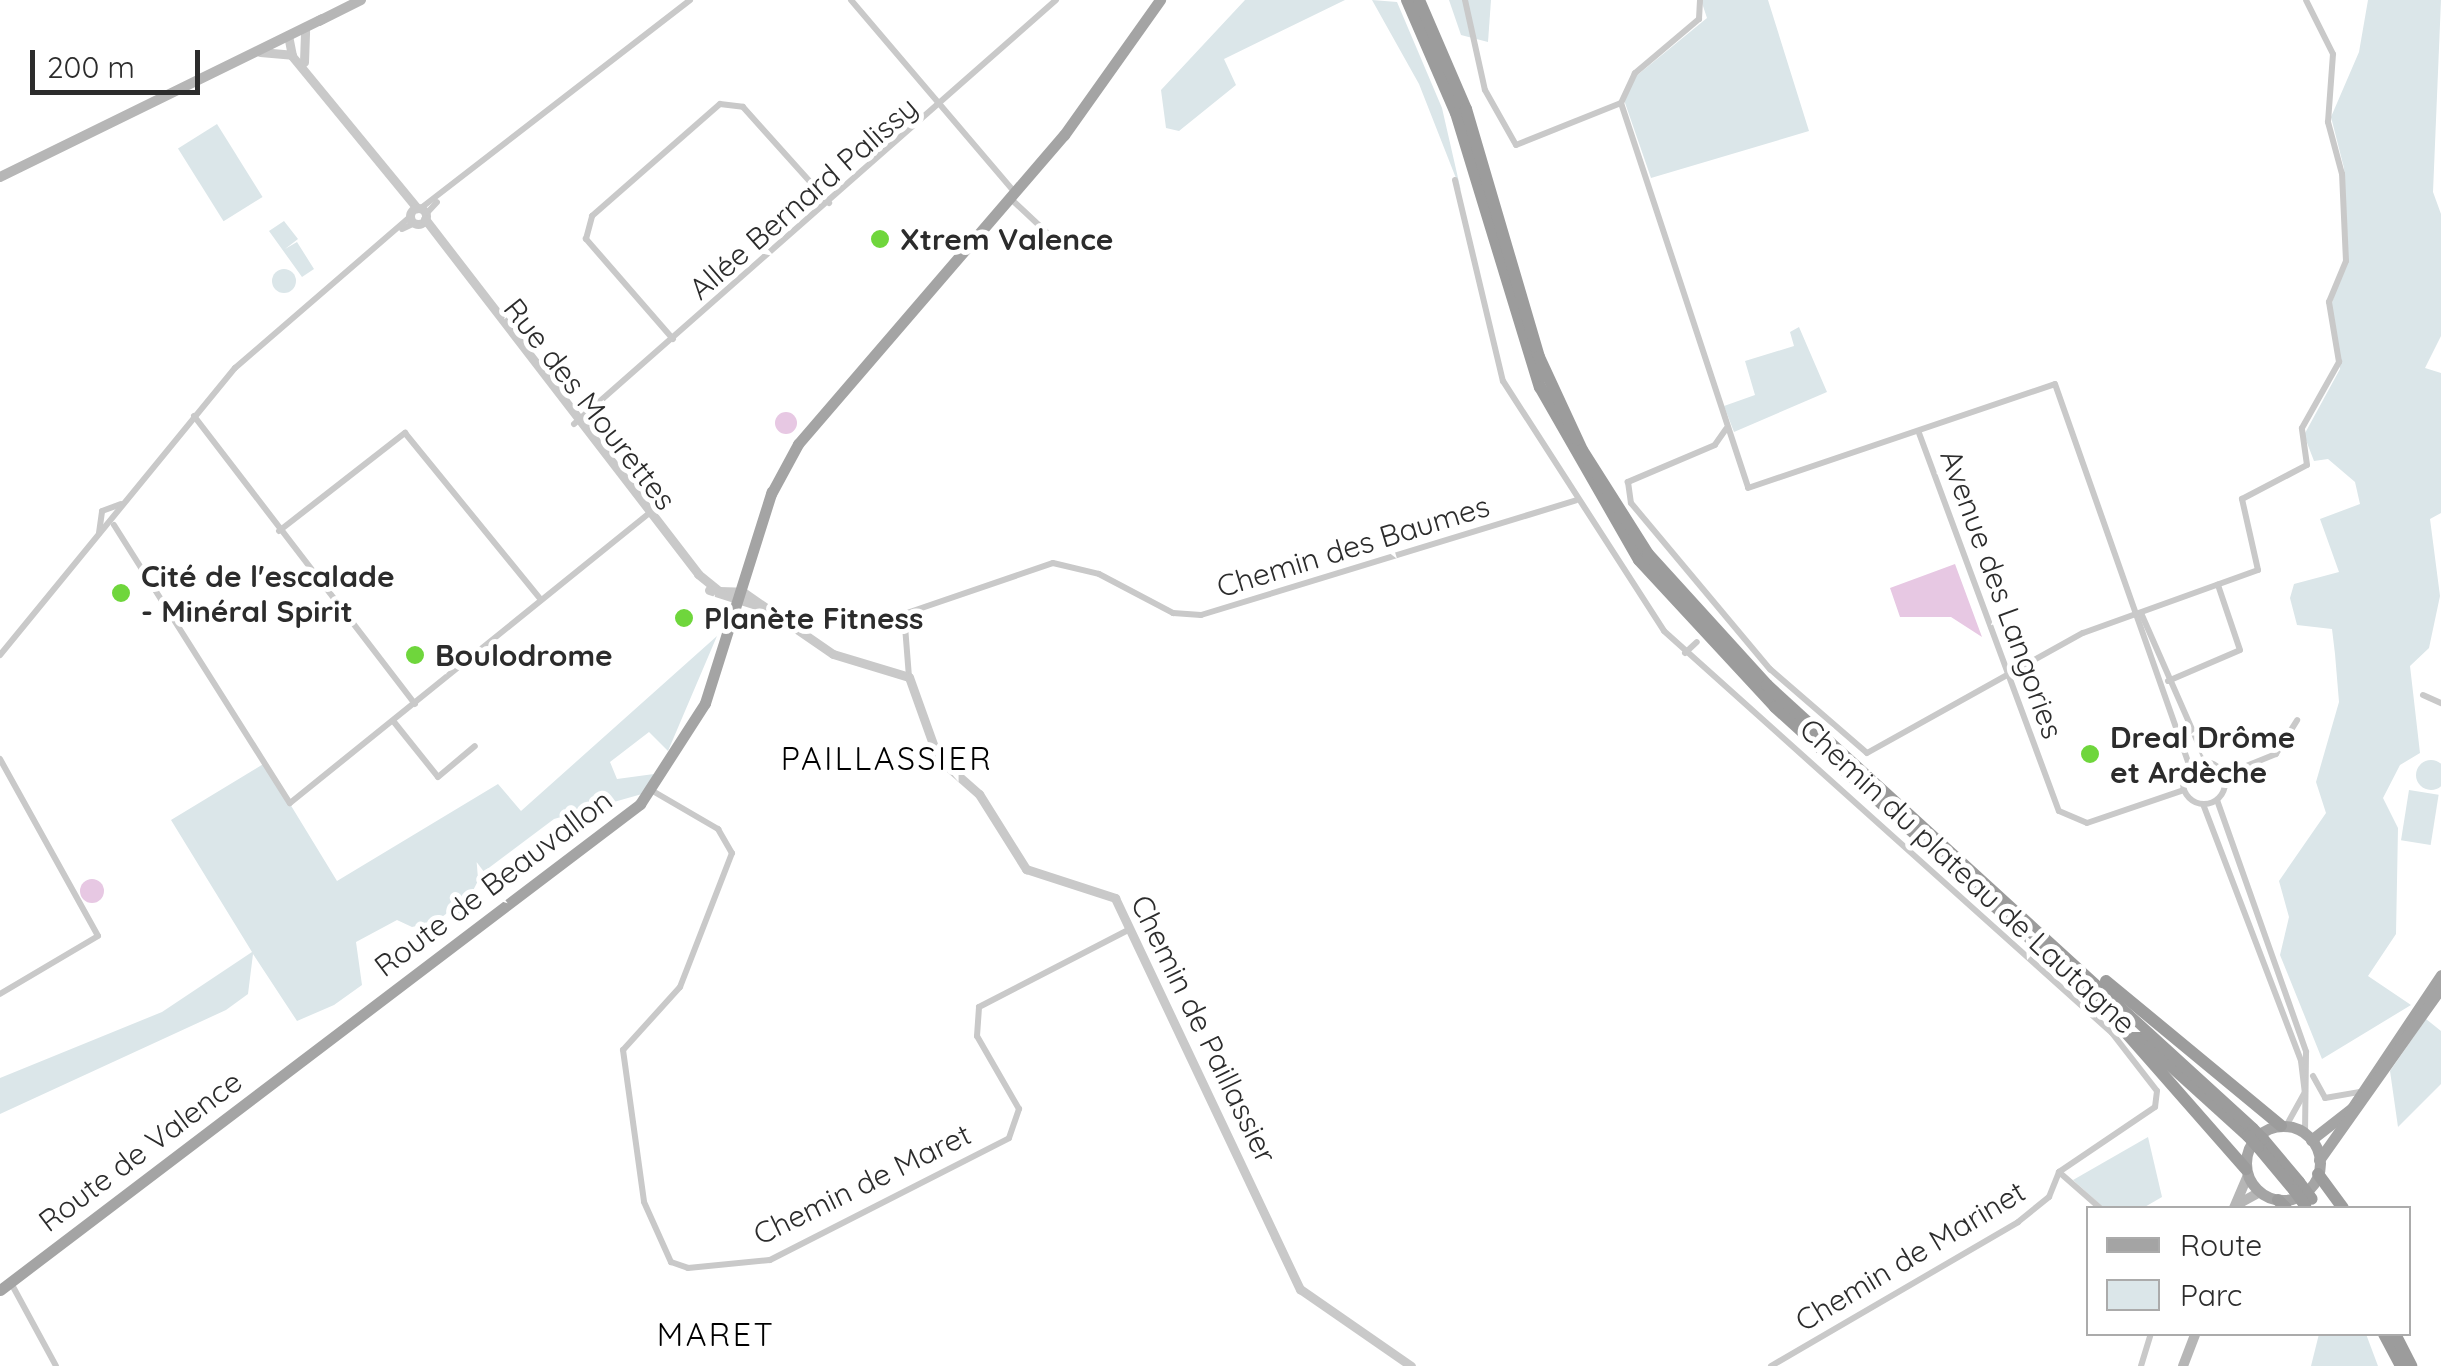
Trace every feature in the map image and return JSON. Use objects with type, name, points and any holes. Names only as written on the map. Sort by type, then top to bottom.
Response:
[{"type":"highway","points":[[1407,0],[1456,113],[1540,388],[1622,536],[1738,671],[2255,1138]]},
{"type":"highway","points":[[1418,0],[1461,96],[1539,358],[1624,520],[1726,645],[1996,892],[2255,1138],[2311,1205]]},
{"type":"highway","points":[[1996,892],[2283,1126]]},
{"type":"highway","points":[[2055,957],[2212,1140],[2247,1170]]},
{"type":"highway","points":[[2319,1167],[2342,1206]]},
{"type":"highway","points":[[2384,1336],[2404,1361]]},
{"type":"highway","points":[[2397,1336],[2404,1361]]},
{"type":"main road","points":[[247,55],[361,0]]},
{"type":"main road","name":"Route de Beauvallon","points":[[311,1051],[605,836],[650,790],[685,736],[772,491],[810,429],[1014,197],[1160,0]]},
{"type":"main road","points":[[0,176],[247,55],[305,31],[322,19]]},
{"type":"main road","points":[[2308,1137],[2345,1118],[2441,975]]},
{"type":"main road","points":[[2247,1170],[2260,1192],[2282,1204],[2305,1192],[2441,988]]},
{"type":"main road","name":"Route de Valence","points":[[5,1286],[311,1051]]},
{"type":"main road","points":[[2236,1206],[2256,1138],[2283,1126],[2308,1137],[2319,1167]]},
{"type":"main road","points":[[2238,1206],[2260,1192]]},
{"type":"main road","points":[[2183,1366],[2194,1336]]},
{"type":"street","points":[[0,655],[108,524],[114,511],[265,339],[441,197],[552,100],[690,0]]},
{"type":"street","points":[[851,0],[1014,197],[1058,243]]},
{"type":"street","name":"Allée Bernard Palissy","points":[[576,422],[942,108],[1056,0]]},
{"type":"street","points":[[1465,0],[1485,90],[1516,146],[1621,103],[1636,73],[1699,19],[1700,0]]},
{"type":"street","points":[[2007,673],[2139,613],[2261,564],[2242,499],[2307,466],[2302,428],[2339,362],[2329,302],[2346,262],[2342,174],[2328,122],[2332,54],[2306,0]]},
{"type":"street","points":[[260,52],[296,55],[305,31]]},
{"type":"street","name":"Rue des Mourettes","points":[[286,38],[694,578],[737,598]]},
{"type":"street","points":[[1621,103],[1726,429],[1754,490],[2065,380]]},
{"type":"street","points":[[674,339],[586,238],[585,223],[606,203],[720,104],[743,106],[829,204]]},
{"type":"street","points":[[1455,180],[1503,381],[1576,500],[1685,653],[1697,642]]},
{"type":"street","points":[[2054,384],[2167,681],[2206,761],[2224,775]]},
{"type":"street","points":[[194,416],[415,704]]},
{"type":"street","points":[[1716,624],[1728,612],[1667,550],[1626,490],[1638,475],[1715,445],[1726,429]]},
{"type":"street","points":[[279,531],[405,433],[540,600]]},
{"type":"street","name":"Avenue des Langories","points":[[1919,434],[2007,673],[2066,819],[2087,824],[2184,790]]},
{"type":"street","name":"Chemin des Baumes","points":[[909,677],[904,614],[1053,563],[1099,574],[1173,613],[1201,615],[1576,500]]},
{"type":"street","points":[[108,524],[114,511]]},
{"type":"street","points":[[108,524],[290,804],[647,514]]},
{"type":"street","points":[[2167,681],[2240,650],[2218,584]]},
{"type":"street","points":[[737,598],[760,606],[834,654],[909,677]]},
{"type":"street","name":"Chemin du plateau de Lautagne","points":[[1728,612],[1781,680],[1867,753],[1903,741],[2007,673]]},
{"type":"street","name":"Chemin du plateau de Lautagne","points":[[1685,653],[2112,1034],[2150,1081],[2155,1107],[2059,1172]]},
{"type":"street","name":"Chemin de Paillassier","points":[[909,677],[938,758],[979,794],[1026,869],[1101,888],[1130,929],[1300,1289],[1411,1366]]},
{"type":"street","points":[[2167,681],[2190,767],[2184,790],[2203,804],[2302,1061],[2304,1092],[2283,1126]]},
{"type":"street","points":[[2423,694],[2439,699]]},
{"type":"street","points":[[2224,775],[2276,754],[2297,720]]},
{"type":"street","points":[[394,722],[438,776],[475,746]]},
{"type":"street","points":[[0,758],[98,936],[0,994]]},
{"type":"street","points":[[2190,767],[2206,761]]},
{"type":"street","points":[[2224,775],[2217,800],[2315,1087],[2333,1101],[2354,1096],[2379,1062]]},
{"type":"street","name":"Chemin de Maret","points":[[650,790],[718,829],[732,853],[680,988],[623,1050],[644,1202],[671,1262],[688,1268],[770,1260],[1009,1138],[1020,1109],[978,1036],[980,1007],[1130,929]]},
{"type":"street","points":[[2203,804],[2217,800]]},
{"type":"street","points":[[2306,1052],[2308,1137]]},
{"type":"street","points":[[2059,1172],[2098,1206]]},
{"type":"street","name":"Chemin de Marinet","points":[[1771,1366],[2018,1222],[2048,1197],[2059,1172]]},
{"type":"street","points":[[5,1286],[56,1366]]},
{"type":"street","points":[[2141,1366],[2150,1336]]},
{"type":"green space","points":[[1245,0],[1345,0],[1224,59],[1236,85],[1179,131],[1166,128],[1161,90]]},
{"type":"green space","points":[[1372,0],[1397,2],[1442,108],[1461,191],[1419,84]]},
{"type":"green space","points":[[1449,0],[1491,0],[1488,42],[1461,35]]},
{"type":"green space","points":[[1701,0],[1768,0],[1809,131],[1651,178],[1624,100],[1635,77],[1707,18]]},
{"type":"green space","points":[[2368,0],[2441,0],[2433,192],[2441,214],[2441,336],[2425,368],[2441,373],[2441,513],[2430,519],[2440,596],[2429,648],[2410,666],[2420,753],[2400,765],[2383,798],[2398,828],[2396,934],[2368,976],[2411,1005],[2322,1059],[2280,955],[2289,917],[2279,881],[2326,813],[2316,782],[2339,702],[2332,629],[2297,625],[2290,598],[2294,584],[2339,572],[2320,519],[2360,504],[2355,482],[2328,459],[2314,461],[2304,435],[2340,369],[2331,306],[2348,252],[2344,168],[2331,117],[2359,52]]},
{"type":"green space","points":[[217,124],[263,197],[224,221],[178,148]]},
{"type":"green space","points":[[284,221],[298,239],[285,249],[297,242],[314,269],[302,277],[269,231]]},
{"type":"green space","points":[[284,269],[293,272],[293,290],[284,293],[275,290],[272,281],[275,272]]},
{"type":"green space","points":[[1799,327],[1827,392],[1734,432],[1724,406],[1755,395],[1745,361],[1794,346],[1790,332]]},
{"type":"green space","points":[[717,636],[668,751],[649,732],[610,762],[617,779],[654,774],[642,794],[554,819],[482,873],[460,916],[412,927],[397,920],[356,942],[362,985],[334,1005],[297,1021],[253,954],[248,994],[226,1010],[0,1114],[0,1078],[162,1012],[252,952],[171,820],[265,763],[337,881],[498,784],[521,811]]},
{"type":"green space","points":[[2431,760],[2441,765],[2441,785],[2431,790],[2421,785],[2416,775],[2421,765]]},
{"type":"green space","points":[[2409,790],[2439,795],[2431,845],[2401,840]]},
{"type":"green space","points":[[2426,1019],[2441,1031],[2441,1084],[2398,1127],[2390,1071]]},
{"type":"green space","points":[[2148,1137],[2162,1197],[2146,1206],[2102,1206],[2073,1180]]},
{"type":"green space","points":[[2318,1336],[2367,1336],[2378,1366],[2311,1366]]},
{"type":"shaded area","points":[[786,412],[794,415],[794,431],[786,434],[778,431],[775,423],[778,415]]},
{"type":"shaded area","points":[[1955,564],[1982,637],[1951,617],[1900,617],[1890,588]]},
{"type":"shaded area","points":[[92,879],[104,891],[92,903],[80,891]]},
{"type":"place","name":"Xtrem Valence","points":[[880,239]]},
{"type":"place","name":"Cité de l'escalade - Minéral Spirit","points":[[121,593]]},
{"type":"place","name":"Planète Fitness","points":[[684,618]]},
{"type":"place","name":"Boulodrome","points":[[415,655]]},
{"type":"place","name":"Dreal Drôme et Ardèche","points":[[2090,754]]},
{"type":"district","name":"PAILLASSIER","points":[[887,758]]},
{"type":"district","name":"MARET","points":[[716,1334]]}]
